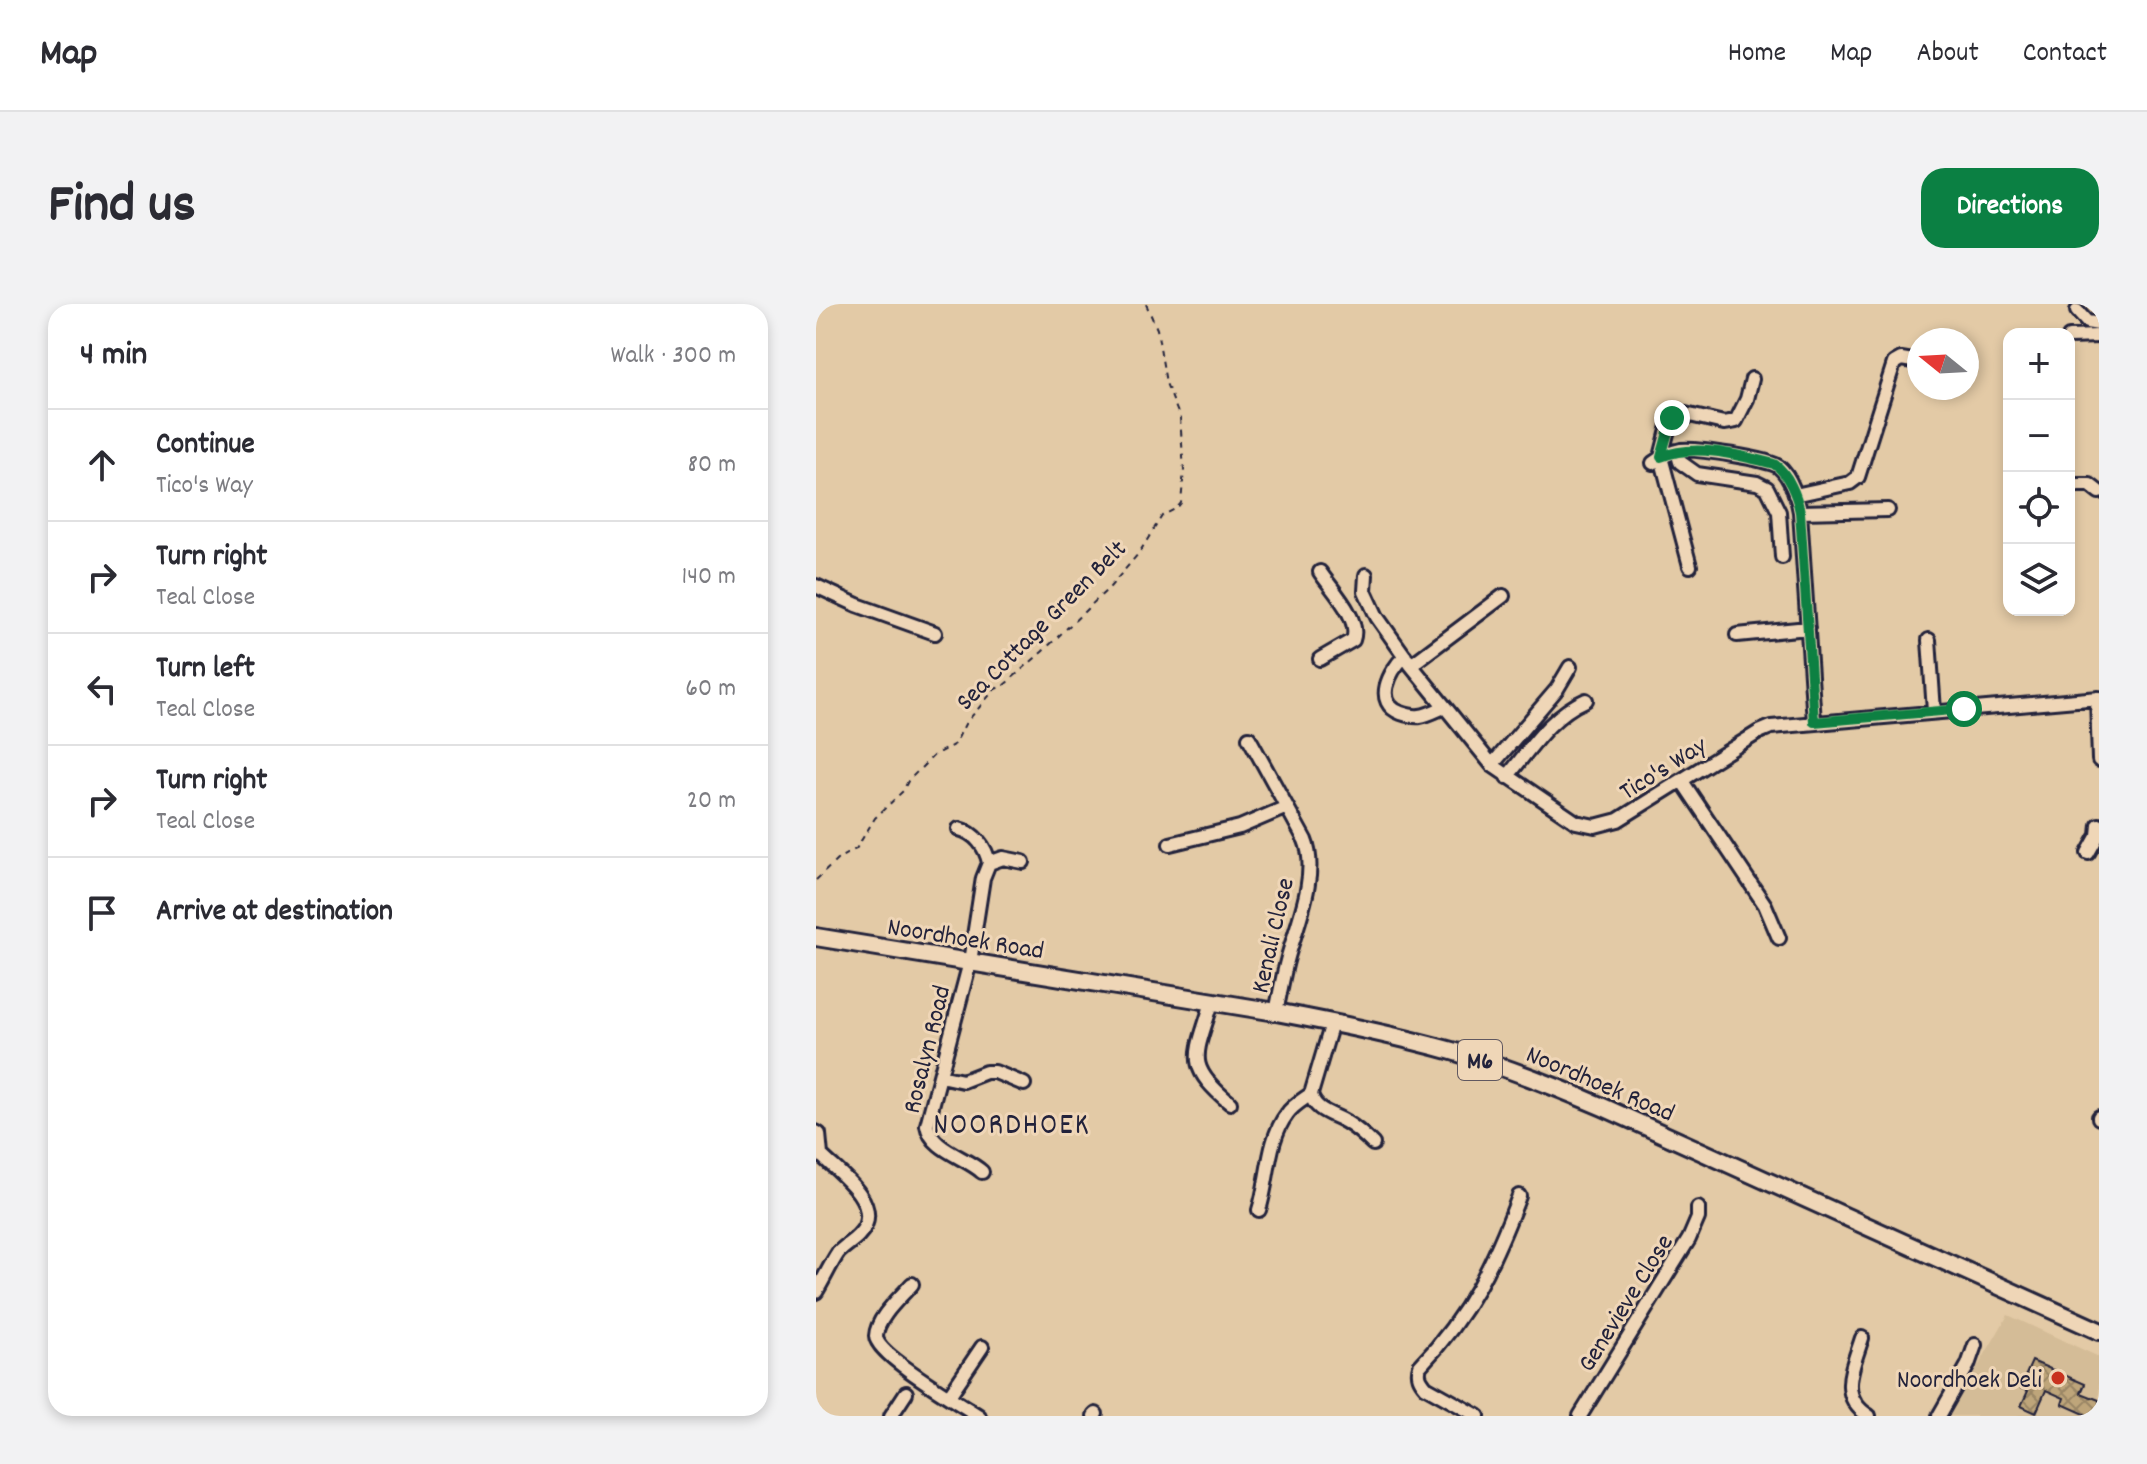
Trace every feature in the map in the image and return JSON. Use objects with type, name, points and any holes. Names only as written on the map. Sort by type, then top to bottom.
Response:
[{"type":"main road","name":"Noordhoek Road","points":[[816,937],[1276,1012],[1453,1052],[1546,1083],[2099,1331]]},
{"type":"street","points":[[2077,311],[2078,316],[2087,322],[2099,324]]},
{"type":"street","points":[[2075,337],[2099,336]]},
{"type":"street","points":[[1795,495],[1850,483],[1858,477],[1894,363],[1907,360]]},
{"type":"street","points":[[1690,566],[1657,460],[1670,422],[1676,414],[1695,415],[1724,423],[1736,421],[1747,399],[1752,379]]},
{"type":"street","points":[[1657,460],[1677,451],[1692,449],[1774,464],[1783,471],[1800,512],[1814,722]]},
{"type":"street","points":[[1677,451],[1680,462],[1697,474],[1757,483],[1767,488],[1779,512],[1782,557]]},
{"type":"street","points":[[2075,485],[2090,485],[2099,492]]},
{"type":"street","points":[[1800,512],[1888,510]]},
{"type":"street","points":[[1320,572],[1356,628],[1353,640],[1320,659]]},
{"type":"street","name":"Tico's Way","points":[[1366,575],[1365,591],[1372,609],[1408,661],[1492,765],[1565,816],[1585,825],[1595,826],[1618,820],[1759,732],[1783,725],[2098,698]]},
{"type":"street","points":[[816,586],[857,605],[935,633]]},
{"type":"street","points":[[1444,707],[1414,716],[1393,709],[1386,695],[1390,674],[1503,596]]},
{"type":"street","points":[[1352,620],[1372,609]]},
{"type":"street","points":[[1737,635],[1808,628]]},
{"type":"street","points":[[1929,640],[1934,711]]},
{"type":"street","points":[[1492,765],[1557,689],[1570,667]]},
{"type":"street","points":[[2098,698],[2099,760]]},
{"type":"street","points":[[1507,777],[1554,721],[1574,705],[1586,700]]},
{"type":"street","name":"Kenali Close","points":[[1249,738],[1308,847],[1309,865],[1300,920],[1276,1012]]},
{"type":"street","points":[[1682,781],[1765,905],[1779,938]]},
{"type":"street","points":[[1170,844],[1240,827],[1287,807]]},
{"type":"street","points":[[2088,853],[2098,835],[2099,825]]},
{"type":"street","points":[[959,829],[968,832],[980,843],[989,863],[1003,858],[1023,862]]},
{"type":"street","name":"Rosalyn Road","points":[[982,1172],[966,1159],[936,1143],[928,1131],[927,1119],[970,962],[983,878],[989,863]]},
{"type":"street","points":[[1212,1002],[1197,1052],[1197,1062],[1206,1082],[1230,1103]]},
{"type":"street","points":[[1259,1210],[1284,1118],[1311,1094],[1332,1023]]},
{"type":"street","points":[[940,1076],[963,1081],[991,1071],[1024,1084]]},
{"type":"street","points":[[1311,1094],[1317,1107],[1348,1123],[1373,1144]]},
{"type":"street","points":[[816,1132],[819,1134],[821,1155],[856,1189],[865,1204],[867,1216],[865,1226],[840,1251],[816,1292]]},
{"type":"street","points":[[1478,1416],[1426,1387],[1418,1371],[1454,1328],[1476,1294],[1519,1196]]},
{"type":"street","name":"Genevieve Close","points":[[1580,1416],[1689,1239],[1698,1218],[1698,1208]]},
{"type":"street","points":[[912,1284],[880,1325],[876,1335],[879,1344],[893,1358],[979,1416]]},
{"type":"street","points":[[1862,1338],[1850,1393],[1854,1405],[1869,1416]]},
{"type":"street","points":[[1939,1416],[1968,1365],[1975,1345]]},
{"type":"street","points":[[949,1396],[982,1347]]},
{"type":"street","points":[[891,1416],[906,1393]]},
{"type":"path","name":"Sea Cottage Green Belt","points":[[816,880],[850,850],[856,849],[875,818],[934,755],[955,744],[965,724],[995,689],[1003,686],[1042,652],[1110,587],[1139,553],[1162,516],[1181,503],[1184,470],[1180,418],[1166,383],[1157,329],[1146,304]]},
{"type":"shaded area","points":[[2008,1315],[2099,1357],[2099,1416],[1949,1416]]},
{"type":"building","points":[[2032,1361],[2085,1384],[2081,1393],[2099,1400],[2099,1416],[2089,1416],[2062,1404],[2064,1398],[2046,1390],[2036,1413],[2021,1406],[2028,1391],[2020,1388]]},
{"type":"place","name":"Noordhoek Deli","points":[[2058,1378]]},
{"type":"district","name":"NOORDHOEK","points":[[1012,1123]]},
{"type":"route","points":[[1672,418],[1661,457],[1692,449],[1774,464],[1783,471],[1795,495],[1800,512],[1814,722],[1964,709]]}]
